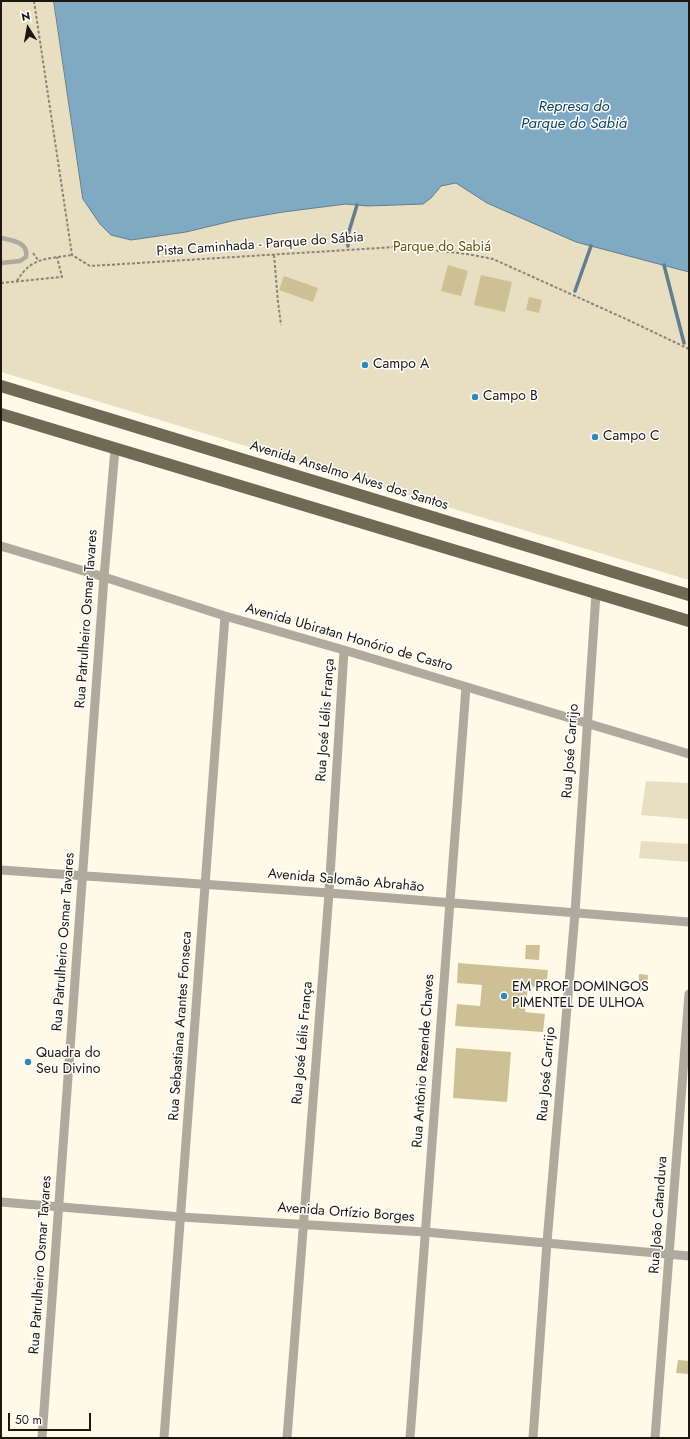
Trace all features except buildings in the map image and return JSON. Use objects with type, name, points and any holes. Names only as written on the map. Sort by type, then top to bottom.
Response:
[{"type":"main road","name":"Avenida Anselmo Alves dos Santos","points":[[1,386],[689,595]]},
{"type":"main road","points":[[1,414],[689,621]]},
{"type":"street","name":"Rua Patrulheiro Osmar Tavares","points":[[42,1438],[82,875],[115,449]]},
{"type":"street","name":"Avenida Ubiratan Honório de Castro","points":[[1,546],[225,616],[344,650],[689,754]]},
{"type":"street","name":"Rua José Carrijo","points":[[533,1438],[547,1242],[575,913],[596,593]]},
{"type":"street","name":"Rua Sebastiana Arantes Fonseca","points":[[164,1438],[225,616]]},
{"type":"street","name":"Rua José Lélis França","points":[[287,1438],[329,893],[344,650]]},
{"type":"street","name":"Rua Antônio Rezende Chaves","points":[[410,1438],[466,687]]},
{"type":"street","name":"Avenida Salomão Abrahão","points":[[1,870],[329,893],[689,922]]},
{"type":"street","name":"Rua João Catanduva","points":[[655,1438],[689,994]]},
{"type":"street","name":"Avenida Ortízio Borges","points":[[1,1202],[181,1217],[425,1232],[689,1256]]},
{"type":"lane","points":[[1,238],[18,241],[27,252],[26,256],[20,261],[1,263]]},
{"type":"path","points":[[16,282],[23,271],[38,260],[72,255],[34,1]]},
{"type":"path","name":"Pista Caminhada - Parque do Sábia","points":[[72,255],[90,266],[274,255],[361,248],[404,247],[484,256],[626,319],[689,349]]},
{"type":"path","points":[[274,255],[281,325]]},
{"type":"path","points":[[1,283],[62,277],[57,257]]},
{"type":"green space","name":"Parque do Sabiá","points":[[1,1],[689,1],[689,580],[1,372]]},
{"type":"green space","points":[[646,781],[689,783],[689,819],[641,815]]},
{"type":"green space","points":[[641,841],[689,844],[689,862],[639,858]]},
{"type":"water","name":"Represa do Parque do Sabiá","points":[[54,1],[689,1],[689,272],[576,242],[487,203],[456,183],[441,186],[431,198],[423,204],[368,206],[346,204],[283,212],[236,220],[186,232],[131,240],[111,235],[100,224],[83,199]]},
{"type":"waterway","points":[[348,246],[347,238],[357,205]]},
{"type":"waterway","points":[[575,291],[591,246]]},
{"type":"waterway","points":[[664,265],[684,343]]},
{"type":"place","name":"Campo A","points":[[365,365]]},
{"type":"place","name":"Campo B","points":[[475,397]]},
{"type":"place","name":"Campo C","points":[[595,437]]},
{"type":"place","name":"EM PROF DOMINGOS PIMENTEL DE ULHOA","points":[[504,996]]},
{"type":"place","name":"Quadra do Seu Divino","points":[[28,1062]]}]
